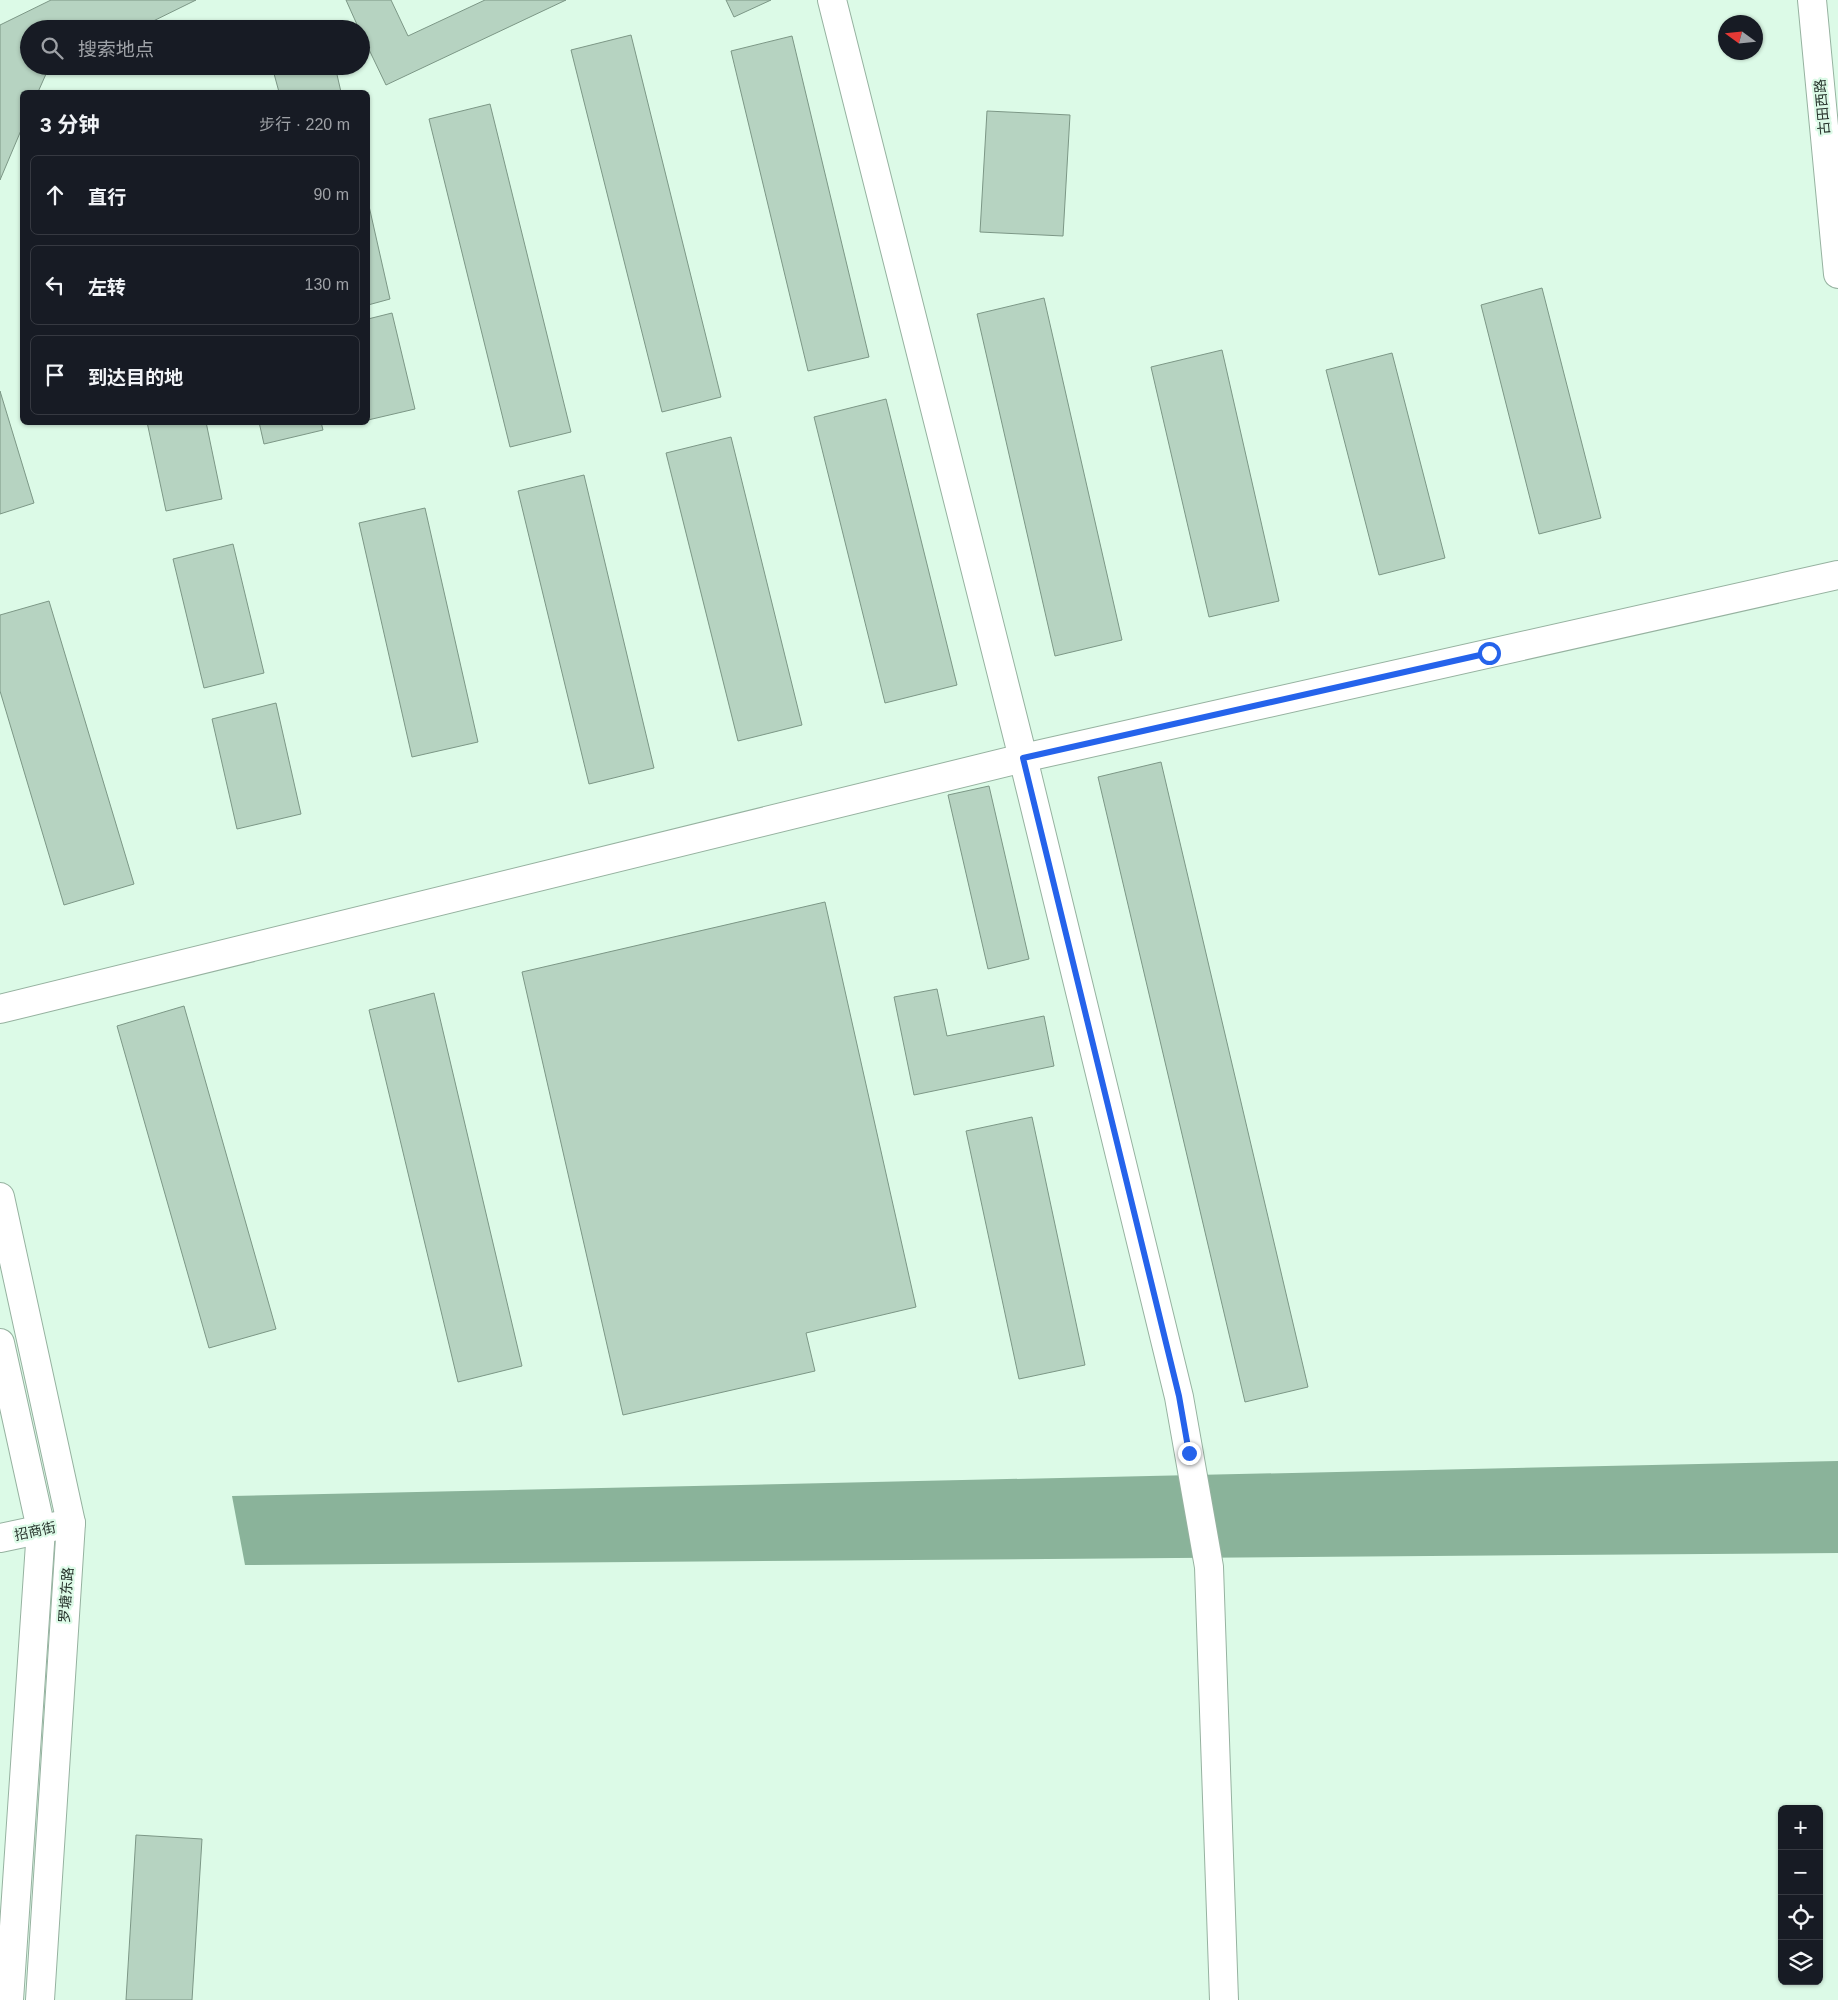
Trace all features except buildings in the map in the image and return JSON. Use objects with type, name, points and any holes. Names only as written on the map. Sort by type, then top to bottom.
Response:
[{"type":"street","points":[[832,0],[1023,758],[1179,1396],[1210,1567],[1224,2000]]},
{"type":"street","name":"古田西路","points":[[1812,0],[1838,274]]},
{"type":"street","points":[[0,1009],[1023,758],[1838,575]]},
{"type":"street","name":"罗塘东路","points":[[0,1197],[71,1523],[40,2000]]},
{"type":"street","points":[[0,1343],[41,1529],[9,2000]]},
{"type":"street","name":"招商街","points":[[0,1538],[71,1523]]},
{"type":"shaded area","points":[[1838,1461],[1838,1553],[245,1565],[232,1496]]},
{"type":"route","points":[[1189,1453],[1179,1396],[1023,758],[1489,653]]}]
